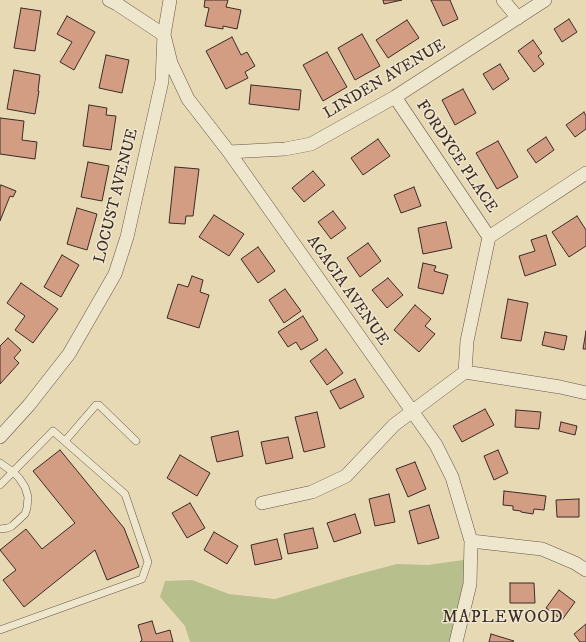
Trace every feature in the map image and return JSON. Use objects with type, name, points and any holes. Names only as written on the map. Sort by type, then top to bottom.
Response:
[{"type":"street","points":[[109,0],[164,35]]},
{"type":"street","name":"LOCUST AVENUE","points":[[0,437],[29,405],[69,354],[115,274],[127,237],[162,81],[164,35],[170,0]]},
{"type":"street","points":[[503,0],[518,18]]},
{"type":"street","name":"LINDEN AVENUE","points":[[229,152],[285,149],[311,144],[395,97],[545,0]]},
{"type":"street","name":"ACACIA AVENUE","points":[[164,35],[171,63],[188,98],[229,152],[436,445],[452,477],[470,541],[470,584],[456,642]]},
{"type":"street","name":"FORDYCE PLACE","points":[[395,97],[489,237]]},
{"type":"street","points":[[465,372],[467,341],[489,237],[586,173]]},
{"type":"street","points":[[262,502],[312,492],[346,476],[394,425],[465,372],[560,387],[586,393]]},
{"type":"street","points":[[470,541],[542,549],[575,563],[586,570]]},
{"type":"lane","points":[[65,441],[96,405],[99,405],[136,441]]},
{"type":"lane","points":[[0,485],[53,431],[125,494],[148,562],[142,579],[0,630]]},
{"type":"lane","points":[[0,463],[19,478],[25,487],[28,496],[25,514],[12,526],[0,529]]},
{"type":"green space","points":[[470,559],[456,642],[190,642],[185,626],[160,597],[165,581],[192,580],[229,594],[275,599],[397,564],[428,565]]},
{"type":"building","points":[[205,0],[228,0],[226,7],[241,10],[237,29],[223,26],[223,29],[205,26],[209,8],[204,7]]},
{"type":"building","points":[[383,0],[402,0],[384,4]]},
{"type":"building","points":[[431,0],[450,0],[458,19],[443,26]]},
{"type":"building","points":[[21,8],[41,11],[35,51],[14,48]]},
{"type":"building","points":[[67,16],[95,32],[74,70],[60,62],[72,42],[57,34]]},
{"type":"building","points":[[569,19],[577,32],[562,42],[554,29]]},
{"type":"building","points":[[407,20],[419,38],[388,58],[376,40]]},
{"type":"building","points":[[362,34],[380,66],[355,80],[338,48]]},
{"type":"building","points":[[232,37],[241,55],[247,52],[255,66],[245,72],[248,78],[226,89],[206,51]]},
{"type":"building","points":[[533,40],[542,53],[538,56],[544,64],[534,72],[518,51]]},
{"type":"building","points":[[327,52],[347,87],[323,101],[303,65]]},
{"type":"building","points":[[106,55],[129,60],[122,93],[99,88]]},
{"type":"building","points":[[500,64],[509,79],[493,90],[483,74]]},
{"type":"building","points":[[14,70],[40,75],[35,114],[7,109]]},
{"type":"building","points":[[251,85],[301,90],[299,110],[249,104]]},
{"type":"building","points":[[463,89],[476,113],[455,125],[442,100]]},
{"type":"building","points":[[89,105],[107,108],[106,115],[116,116],[111,150],[83,146]]},
{"type":"building","points":[[584,112],[586,116],[586,129],[575,137],[566,125]]},
{"type":"building","points":[[0,118],[24,121],[22,140],[37,142],[35,159],[0,154]]},
{"type":"building","points":[[546,137],[554,150],[536,163],[527,150]]},
{"type":"building","points":[[378,139],[390,156],[363,175],[351,158]]},
{"type":"building","points":[[498,141],[518,177],[497,189],[476,153]]},
{"type":"building","points":[[88,162],[109,166],[102,201],[81,197]]},
{"type":"building","points":[[175,167],[199,169],[193,216],[186,216],[185,224],[169,223]]},
{"type":"building","points":[[313,171],[325,185],[304,202],[292,188]]},
{"type":"building","points":[[1,185],[16,191],[13,197],[10,196],[0,221],[0,187]]},
{"type":"building","points":[[414,187],[421,206],[401,213],[394,195]]},
{"type":"building","points":[[77,208],[97,214],[87,250],[67,244]]},
{"type":"building","points":[[333,211],[346,228],[331,239],[318,222]]},
{"type":"building","points":[[214,215],[244,234],[229,256],[199,237]]},
{"type":"building","points":[[577,216],[586,230],[586,246],[569,257],[552,232]]},
{"type":"building","points":[[446,222],[452,248],[423,254],[418,228]]},
{"type":"building","points":[[546,235],[556,265],[525,276],[519,256],[535,251],[531,240]]},
{"type":"building","points":[[368,243],[381,261],[360,277],[347,258]]},
{"type":"building","points":[[258,247],[275,271],[258,283],[241,259]]},
{"type":"building","points":[[62,255],[79,265],[61,297],[44,287]]},
{"type":"building","points":[[423,263],[436,266],[434,271],[448,275],[443,294],[418,288]]},
{"type":"building","points":[[192,276],[203,280],[200,292],[209,295],[199,328],[167,318],[178,284],[188,287]]},
{"type":"building","points":[[388,278],[403,295],[387,308],[372,290]]},
{"type":"building","points":[[21,283],[58,309],[33,343],[15,330],[25,316],[7,303]]},
{"type":"building","points":[[285,289],[301,311],[284,323],[269,300]]},
{"type":"building","points":[[508,299],[528,303],[521,341],[501,338]]},
{"type":"building","points":[[415,305],[431,319],[425,326],[435,334],[419,352],[394,330]]},
{"type":"building","points":[[303,316],[318,340],[301,350],[296,342],[288,347],[278,332]]},
{"type":"building","points":[[586,331],[586,349],[583,349]]},
{"type":"building","points":[[545,332],[567,336],[564,350],[542,345]]},
{"type":"building","points":[[8,338],[21,350],[14,358],[19,363],[0,384],[0,346]]},
{"type":"building","points":[[326,349],[343,373],[327,385],[310,361]]},
{"type":"building","points":[[355,379],[364,397],[340,409],[330,391]]},
{"type":"building","points":[[485,409],[494,425],[462,442],[453,426]]},
{"type":"building","points":[[516,410],[541,412],[539,429],[515,427]]},
{"type":"building","points":[[317,412],[325,447],[304,452],[295,417]]},
{"type":"building","points":[[561,422],[577,426],[575,435],[559,431]]},
{"type":"building","points":[[238,431],[243,456],[217,462],[211,437]]},
{"type":"building","points":[[288,437],[293,458],[266,464],[261,442]]},
{"type":"building","points":[[60,450],[124,528],[139,567],[107,580],[95,550],[24,607],[3,580],[16,570],[0,550],[26,529],[42,549],[75,523],[33,471]]},
{"type":"building","points":[[498,450],[508,473],[494,480],[484,456]]},
{"type":"building","points":[[180,455],[210,473],[197,496],[167,478]]},
{"type":"building","points":[[415,462],[426,489],[408,497],[396,469]]},
{"type":"building","points":[[504,491],[546,496],[544,510],[534,509],[533,514],[513,510],[513,506],[503,505]]},
{"type":"building","points":[[389,494],[395,522],[375,526],[369,499]]},
{"type":"building","points":[[579,499],[579,517],[557,517],[556,500]]},
{"type":"building","points":[[190,503],[205,528],[187,538],[172,513]]},
{"type":"building","points":[[429,505],[439,538],[418,544],[409,511]]},
{"type":"building","points":[[355,514],[361,533],[334,542],[327,523]]},
{"type":"building","points":[[313,528],[318,548],[288,554],[284,534]]},
{"type":"building","points":[[214,532],[238,546],[227,564],[204,550]]},
{"type":"building","points":[[277,539],[282,559],[255,565],[251,545]]},
{"type":"building","points":[[510,583],[534,583],[535,603],[510,603]]},
{"type":"building","points":[[559,590],[575,602],[562,620],[546,608]]},
{"type":"building","points":[[152,621],[156,634],[170,630],[173,642],[140,642],[142,640],[138,625]]},
{"type":"building","points":[[586,624],[586,642],[580,642],[574,634]]},
{"type":"building","points":[[491,634],[514,641],[489,642]]},
{"type":"district","name":"MAPLEWOOD","points":[[503,618]]}]
